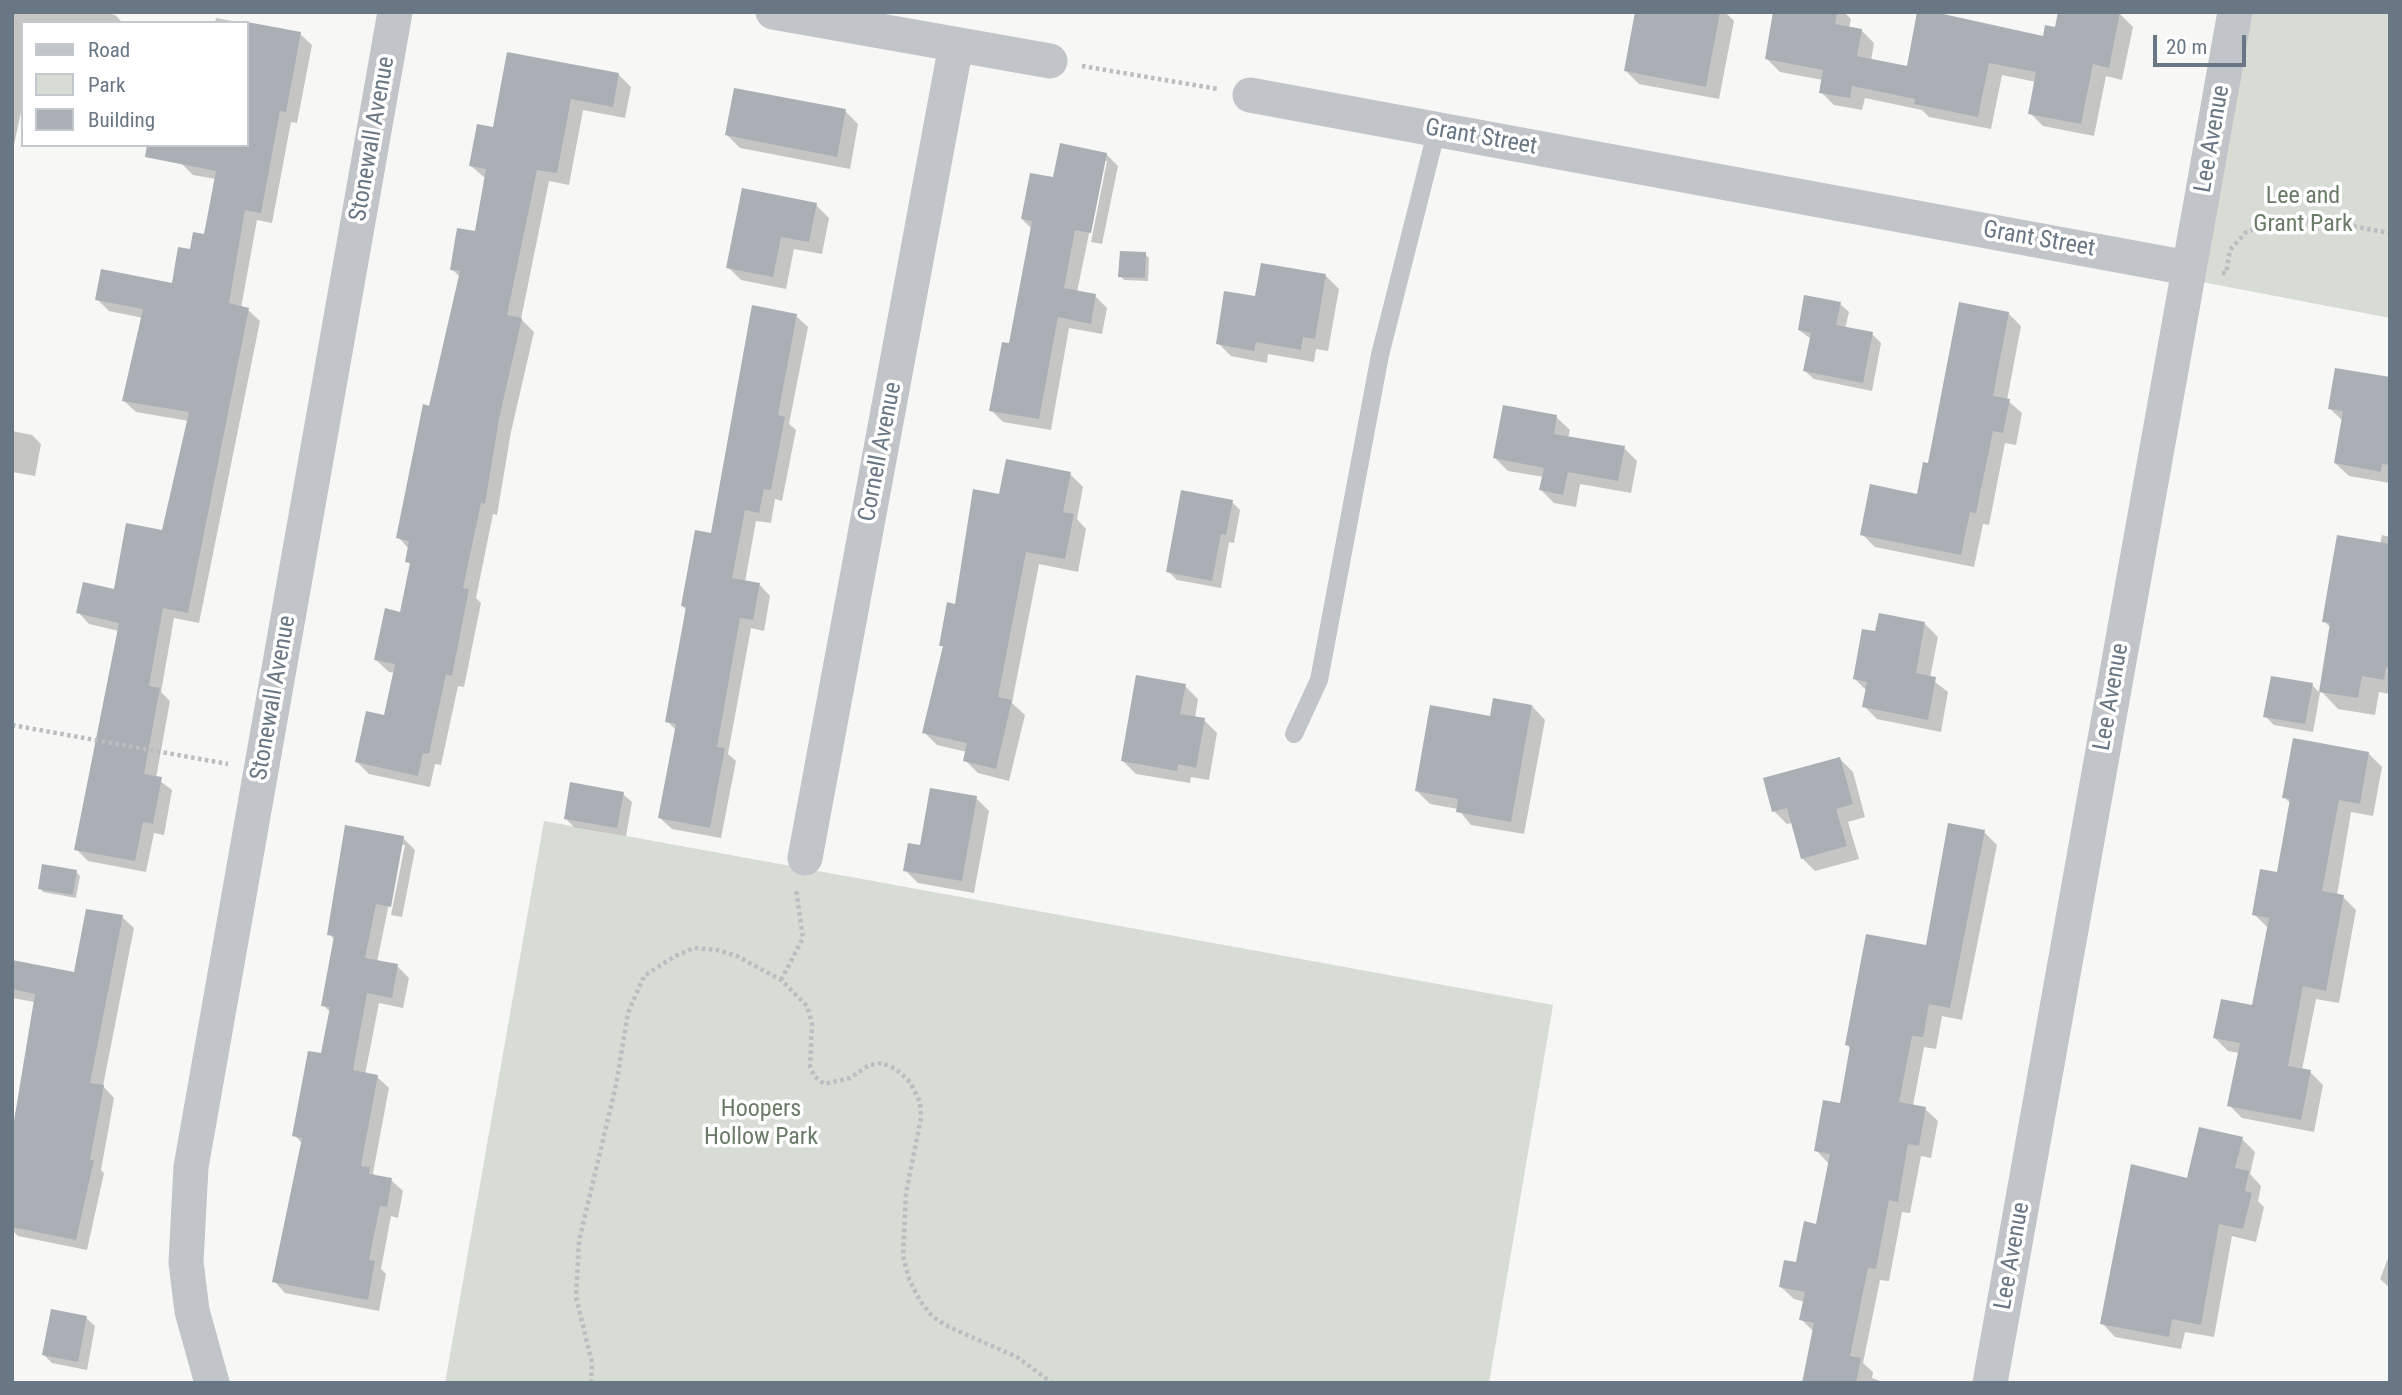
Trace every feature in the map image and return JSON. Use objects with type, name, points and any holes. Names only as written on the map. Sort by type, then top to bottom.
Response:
[{"type":"street","name":"Stonewall Avenue","points":[[212,1383],[192,1311],[186,1262],[187,1203],[395,12]]},
{"type":"street","points":[[773,12],[1050,61]]},
{"type":"street","name":"Lee Avenue","points":[[1990,1383],[2235,12]]},
{"type":"street","name":"Cornell Avenue","points":[[805,858],[957,46]]},
{"type":"street","name":"Grant Street","points":[[1250,95],[2188,268]]},
{"type":"lane","points":[[1294,734],[1319,680],[1380,355],[1437,129]]},
{"type":"path","points":[[1050,61],[1250,95]]},
{"type":"path","points":[[2188,268],[2226,274],[2230,250],[2245,233],[2268,223],[2296,220],[2330,222],[2390,233]]},
{"type":"path","points":[[12,725],[261,770]]},
{"type":"path","points":[[781,981],[803,938],[796,887],[805,858]]},
{"type":"path","points":[[591,1383],[592,1363],[576,1297],[579,1241],[616,1085],[628,1013],[644,976],[694,948],[717,950],[737,956],[781,981],[807,1006],[812,1024],[810,1066],[814,1076],[824,1084],[838,1082],[869,1065],[882,1063],[896,1069],[910,1082],[920,1102],[921,1118],[906,1193],[903,1256],[909,1279],[920,1301],[933,1317],[949,1327],[1017,1357],[1052,1383]]},
{"type":"green space","name":"Lee and Grant Park","points":[[2250,12],[2390,12],[2390,318],[2202,282]]},
{"type":"green space","name":"Hoopers Hollow Park","points":[[544,821],[1553,1005],[1489,1383],[445,1383]]},
{"type":"building","points":[[1635,12],[1720,12],[1706,87],[1624,71]]},
{"type":"building","points":[[1773,12],[1837,12],[1835,24],[1862,29],[1857,56],[1907,66],[1917,12],[1934,12],[2043,36],[2045,25],[2055,27],[2058,12],[2120,12],[2109,68],[2093,64],[2081,124],[2028,114],[2036,72],[1989,63],[1978,117],[1914,104],[1915,99],[1852,86],[1850,98],[1819,93],[1823,70],[1765,59]]},
{"type":"building","points":[[248,22],[301,32],[286,112],[280,111],[261,213],[245,210],[229,303],[249,308],[188,613],[163,608],[149,686],[160,688],[144,774],[162,777],[153,824],[143,822],[135,861],[74,850],[119,623],[76,613],[83,582],[114,589],[126,523],[162,530],[189,412],[122,401],[143,309],[95,300],[101,269],[172,283],[178,247],[190,249],[193,232],[204,234],[216,171],[145,157],[147,147],[248,147]]},
{"type":"building","points":[[507,52],[619,73],[613,107],[571,99],[557,173],[537,170],[507,315],[522,318],[499,419],[485,504],[481,503],[463,588],[469,589],[452,676],[446,674],[429,754],[423,753],[418,776],[355,762],[366,711],[384,715],[395,664],[374,660],[385,608],[400,612],[410,563],[405,562],[409,541],[396,538],[423,404],[429,406],[460,271],[450,270],[457,228],[475,231],[486,169],[469,166],[477,124],[493,127]]},
{"type":"building","points":[[734,88],[846,109],[837,157],[725,135]]},
{"type":"building","points":[[1060,143],[1107,153],[1091,233],[1075,230],[1064,288],[1096,294],[1091,324],[1058,317],[1039,419],[989,411],[1002,342],[1009,343],[1032,221],[1021,219],[1030,173],[1053,177]]},
{"type":"building","points":[[742,188],[817,203],[809,242],[781,237],[773,277],[726,268]]},
{"type":"building","points":[[1120,251],[1146,252],[1145,278],[1118,277]]},
{"type":"building","points":[[1261,263],[1326,274],[1315,339],[1303,337],[1301,350],[1256,342],[1254,351],[1216,344],[1224,291],[1255,296]]},
{"type":"building","points":[[1804,295],[1841,302],[1836,325],[1873,332],[1863,383],[1803,371],[1811,333],[1798,330]]},
{"type":"building","points":[[1959,302],[2009,312],[1993,396],[2010,399],[2003,433],[1993,431],[1976,513],[1970,512],[1961,555],[1860,535],[1870,484],[1917,494],[1923,462],[1928,463]]},
{"type":"building","points":[[752,305],[797,314],[778,415],[785,417],[771,490],[764,489],[759,513],[745,510],[732,578],[760,583],[753,620],[740,618],[717,747],[725,748],[710,828],[658,818],[676,724],[665,722],[686,607],[681,606],[695,530],[711,533]]},
{"type":"building","points":[[2335,368],[2390,377],[2390,465],[2382,464],[2381,472],[2334,463],[2343,411],[2328,409]]},
{"type":"building","points":[[1503,405],[1557,415],[1554,434],[1625,446],[1618,481],[1568,472],[1563,495],[1539,490],[1544,468],[1493,458]]},
{"type":"building","points":[[1006,459],[1071,472],[1063,512],[1074,514],[1065,559],[1026,552],[998,697],[1012,700],[996,769],[963,761],[967,743],[922,733],[943,646],[939,646],[947,602],[955,604],[973,489],[999,494]]},
{"type":"building","points":[[1181,490],[1233,500],[1226,535],[1221,534],[1212,581],[1166,572]]},
{"type":"building","points":[[2337,535],[2390,544],[2390,668],[2386,667],[2384,680],[2362,676],[2358,698],[2319,692],[2330,623],[2322,622]]},
{"type":"building","points":[[1879,613],[1925,622],[1916,673],[1936,677],[1928,720],[1862,707],[1867,682],[1853,679],[1862,629],[1875,631]]},
{"type":"building","points":[[1136,675],[1186,684],[1180,714],[1205,718],[1196,768],[1178,764],[1177,771],[1121,761]]},
{"type":"building","points":[[2271,676],[2313,683],[2305,724],[2263,717]]},
{"type":"building","points":[[1493,698],[1532,705],[1511,822],[1456,812],[1458,799],[1415,791],[1430,705],[1490,716]]},
{"type":"building","points":[[2293,738],[2369,752],[2360,804],[2339,800],[2322,891],[2344,895],[2326,991],[2303,986],[2288,1066],[2311,1070],[2301,1120],[2227,1106],[2240,1043],[2213,1038],[2221,999],[2252,1005],[2269,918],[2252,915],[2260,869],[2277,872],[2290,799],[2282,798]]},
{"type":"building","points":[[1840,757],[1853,804],[1836,809],[1847,846],[1801,859],[1787,808],[1772,812],[1763,778]]},
{"type":"building","points":[[570,782],[624,792],[617,828],[564,819]]},
{"type":"building","points":[[930,788],[977,796],[962,881],[903,871],[908,843],[920,845]]},
{"type":"building","points":[[1948,823],[1985,830],[1950,1008],[1929,1004],[1923,1037],[1912,1036],[1899,1102],[1926,1107],[1919,1146],[1908,1144],[1898,1202],[1889,1200],[1876,1269],[1868,1268],[1850,1356],[1861,1358],[1856,1383],[1802,1383],[1814,1323],[1799,1320],[1805,1292],[1779,1287],[1784,1260],[1796,1262],[1804,1221],[1816,1224],[1830,1154],[1814,1151],[1823,1100],[1840,1103],[1850,1046],[1845,1045],[1866,934],[1926,945]]},
{"type":"building","points":[[345,825],[404,836],[391,907],[376,904],[365,958],[398,964],[392,998],[367,993],[353,1070],[378,1075],[361,1166],[370,1167],[369,1174],[392,1178],[387,1207],[380,1206],[369,1260],[375,1261],[368,1300],[272,1282],[302,1138],[292,1136],[308,1051],[321,1053],[330,1007],[321,1006],[334,936],[327,935]]},
{"type":"building","points":[[42,864],[77,870],[73,895],[38,889]]},
{"type":"building","points":[[86,909],[123,915],[90,1083],[104,1085],[90,1160],[94,1160],[76,1240],[12,1227],[12,1133],[35,994],[12,989],[12,960],[74,972]]},
{"type":"building","points":[[2199,1127],[2243,1137],[2235,1168],[2249,1171],[2245,1191],[2252,1193],[2243,1229],[2219,1224],[2201,1325],[2172,1319],[2169,1337],[2100,1324],[2131,1164],[2187,1178]]},
{"type":"building","points":[[51,1309],[87,1316],[78,1362],[42,1355]]}]
